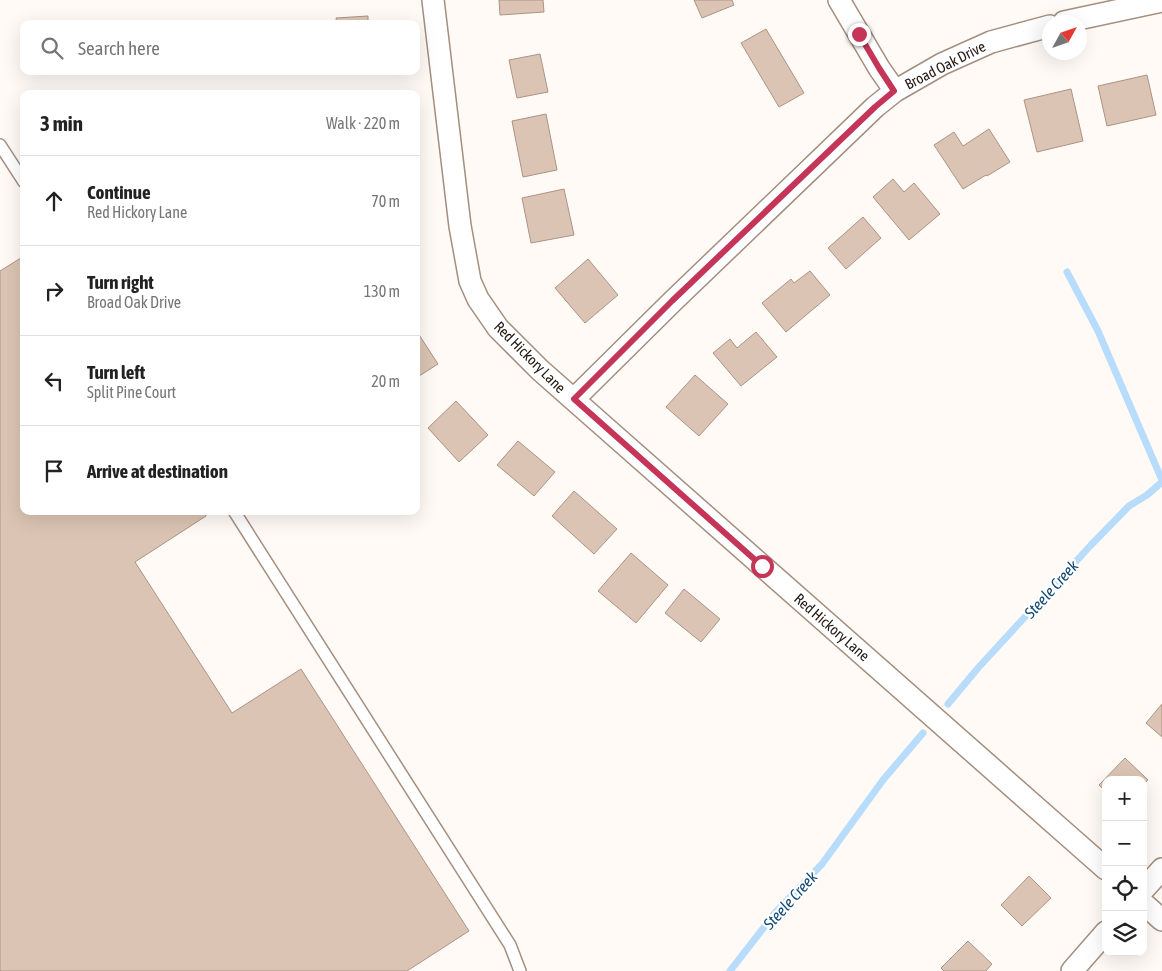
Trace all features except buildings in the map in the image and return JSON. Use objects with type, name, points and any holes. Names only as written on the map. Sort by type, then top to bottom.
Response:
[{"type":"street","name":"Red Hickory Lane","points":[[433,0],[460,226],[470,281],[478,299],[498,328],[540,370],[1103,866]]},
{"type":"street","points":[[839,0],[894,91]]},
{"type":"street","points":[[1087,17],[1162,1]]},
{"type":"street","name":"Broad Oak Drive","points":[[574,399],[672,301],[894,91],[942,64],[991,42],[1042,28]]},
{"type":"street","points":[[1147,886],[1162,869]]},
{"type":"street","points":[[1147,906],[1162,920]]},
{"type":"street","points":[[1072,971],[1102,937]]},
{"type":"lane","points":[[2,152],[20,177]]},
{"type":"lane","points":[[237,515],[510,945],[520,971]]},
{"type":"waterway","points":[[1067,272],[1098,331],[1162,480]]},
{"type":"waterway","name":"Steele Creek","points":[[948,704],[978,668],[1091,545],[1129,506],[1147,495],[1162,482]]},
{"type":"waterway","name":"Steele Creek","points":[[730,971],[775,913],[822,864],[883,780],[923,733]]},
{"type":"route","points":[[762,566],[574,399],[672,301],[894,91],[859,34]]}]
